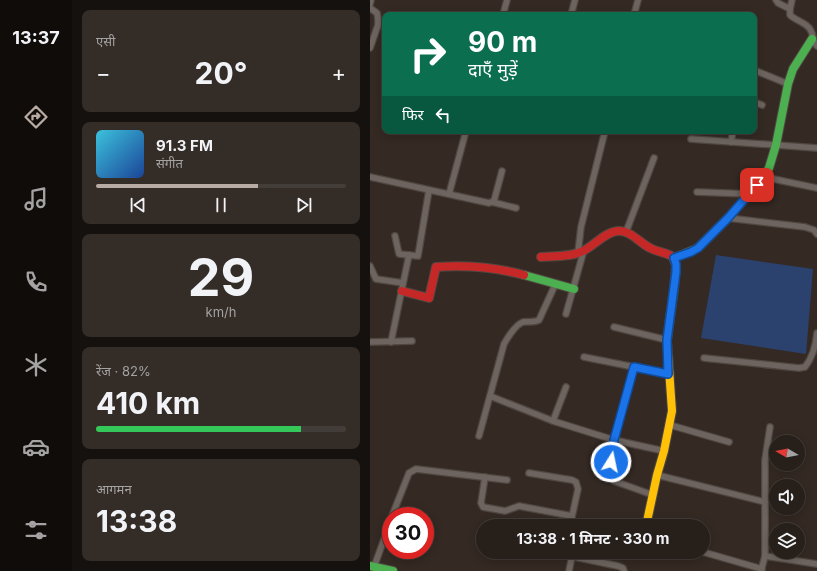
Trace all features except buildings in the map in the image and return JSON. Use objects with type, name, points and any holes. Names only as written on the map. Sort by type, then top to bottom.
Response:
[{"type":"street","points":[[370,4],[371,0]]},
{"type":"street","points":[[504,12],[507,0]]},
{"type":"street","points":[[572,12],[575,0]]},
{"type":"street","points":[[635,12],[638,0]]},
{"type":"street","points":[[776,0],[778,3],[790,9]]},
{"type":"street","points":[[792,0],[790,16],[808,27],[814,40]]},
{"type":"street","points":[[370,8],[377,13],[378,20],[370,48]]},
{"type":"street","points":[[674,258],[698,248],[728,218],[764,177],[769,168],[776,145],[788,84],[793,69],[814,40],[817,30]]},
{"type":"street","points":[[757,71],[788,84]]},
{"type":"street","points":[[757,103],[762,105]]},
{"type":"street","points":[[449,194],[465,134]]},
{"type":"street","points":[[566,314],[574,289],[581,252],[581,227],[604,134]]},
{"type":"street","points":[[731,142],[732,134]]},
{"type":"street","points":[[691,139],[817,148]]},
{"type":"street","points":[[626,232],[654,158]]},
{"type":"street","points":[[492,202],[495,198],[502,171]]},
{"type":"street","points":[[370,177],[516,208]]},
{"type":"street","points":[[764,177],[817,188]]},
{"type":"street","points":[[395,236],[399,254],[418,256],[429,190]]},
{"type":"street","points":[[697,192],[750,194]]},
{"type":"street","points":[[728,218],[805,227],[814,230],[817,234]]},
{"type":"street","points":[[541,257],[581,252],[610,234],[620,231],[626,232],[651,249],[674,258],[676,272],[667,340],[668,374],[672,411],[648,519]]},
{"type":"street","points":[[391,342],[409,255]]},
{"type":"street","points":[[402,291],[429,298],[436,267],[462,265],[491,267],[507,270],[555,285],[574,289]]},
{"type":"street","points":[[370,266],[376,279],[404,283]]},
{"type":"street","points":[[479,436],[504,344],[508,337],[522,322],[539,320],[555,285]]},
{"type":"street","points":[[614,327],[667,340]]},
{"type":"street","points":[[704,358],[799,368],[805,367],[808,363],[816,341],[817,333]]},
{"type":"street","points":[[370,342],[412,341]]},
{"type":"street","points":[[584,357],[668,374]]},
{"type":"street","points":[[634,367],[614,440],[609,473],[610,478],[614,481],[653,495]]},
{"type":"street","points":[[553,421],[566,387]]},
{"type":"street","points":[[490,396],[536,416],[614,440],[664,451]]},
{"type":"street","points":[[670,425],[729,442]]},
{"type":"street","points":[[710,554],[761,570],[765,556],[765,460],[770,427]]},
{"type":"street","points":[[396,507],[409,473],[416,469],[507,480]]},
{"type":"street","points":[[529,473],[572,480],[576,482],[578,489],[571,519]]},
{"type":"street","points":[[657,474],[765,502]]},
{"type":"street","points":[[485,477],[481,504],[483,507],[505,511],[519,506],[572,516]]},
{"type":"street","points":[[382,542],[372,566],[393,571]]},
{"type":"street","points":[[765,556],[817,564]]},
{"type":"street","points":[[569,571],[571,559]]},
{"type":"street","points":[[586,559],[618,566],[623,568],[624,571]]},
{"type":"water","points":[[716,255],[813,269],[806,354],[701,338]]},
{"type":"traffic: fast","points":[[674,258],[698,248],[728,218],[764,177],[769,168],[776,145],[788,84],[793,69],[812,39]]},
{"type":"traffic: fast","points":[[524,275],[574,289]]},
{"type":"traffic: fast","points":[[370,566],[393,571]]},
{"type":"traffic: slow","points":[[648,519],[672,411],[667,340],[674,289]]},
{"type":"traffic: jam","points":[[541,257],[563,256],[578,253],[609,234],[622,231],[631,235],[646,246],[673,257],[676,266],[674,289]]},
{"type":"traffic: jam","points":[[402,291],[429,298],[436,267],[480,267],[524,275]]},
{"type":"route","points":[[611,462],[614,440],[634,367],[668,374],[667,340],[676,272],[674,258],[698,248],[728,218],[757,185]]}]
